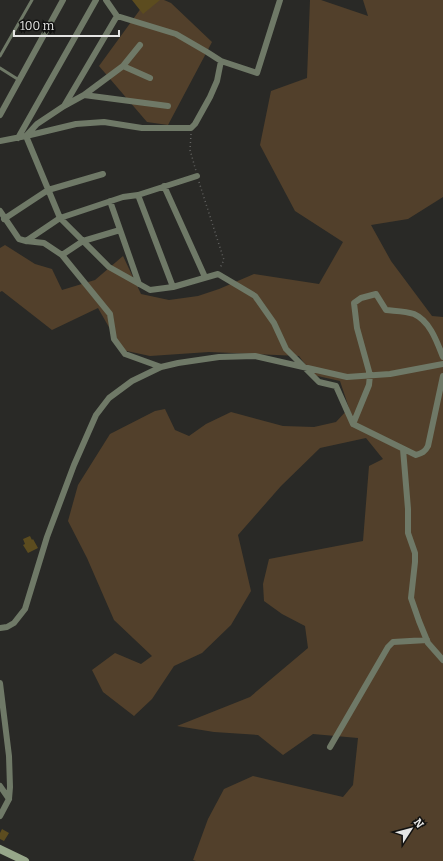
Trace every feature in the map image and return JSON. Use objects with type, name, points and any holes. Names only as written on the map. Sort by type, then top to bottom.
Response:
[{"type":"main road","points":[[0,849],[25,861]]},
{"type":"street","points":[[0,115],[63,0]]},
{"type":"street","points":[[18,138],[96,0]]},
{"type":"street","points":[[106,0],[117,16],[176,34],[222,62],[257,73],[280,0]]},
{"type":"street","points":[[64,106],[117,16]]},
{"type":"street","points":[[26,136],[36,124],[84,95],[123,66],[140,45]]},
{"type":"street","points":[[0,141],[76,124],[104,122],[142,128],[191,128],[195,124],[210,97],[217,82],[222,62]]},
{"type":"street","points":[[123,66],[150,78]]},
{"type":"street","points":[[84,95],[168,106]]},
{"type":"street","points":[[26,136],[60,218],[109,266],[150,290],[173,287],[218,274],[255,296],[274,323],[286,349],[319,382],[336,386],[353,424],[403,450],[416,455],[426,450],[443,376]]},
{"type":"street","points":[[4,219],[48,190],[103,174]]},
{"type":"street","points":[[26,242],[60,218],[123,197],[138,195],[197,176]]},
{"type":"street","points":[[164,186],[205,277]]},
{"type":"street","points":[[138,195],[173,287]]},
{"type":"street","points":[[110,201],[139,284]]},
{"type":"street","points":[[0,211],[19,239],[26,242],[44,243],[62,255],[110,314],[114,339],[125,354],[161,367]]},
{"type":"street","points":[[62,255],[83,241],[120,230]]},
{"type":"street","points":[[353,424],[369,385],[370,375],[357,328],[354,303],[361,298],[376,294],[386,310],[414,314],[427,324],[437,341],[443,357]]},
{"type":"street","points":[[0,628],[7,627],[14,623],[25,609],[47,537],[74,465],[96,415],[109,398],[132,381],[161,367],[219,357],[255,356],[347,377],[390,374],[443,364]]},
{"type":"street","points":[[403,450],[408,509],[408,533],[415,553],[411,598],[427,640],[443,660]]},
{"type":"street","points":[[330,747],[388,647],[393,642],[427,640]]},
{"type":"street","points":[[0,683],[9,756],[9,799],[0,816]]},
{"type":"street","points":[[0,786],[9,799]]},
{"type":"lane","points":[[0,56],[32,0]]},
{"type":"lane","points":[[0,68],[19,80]]},
{"type":"path","points":[[191,128],[190,150],[224,260],[218,274]]},
{"type":"shaded area","points":[[147,0],[164,0],[171,3],[212,42],[168,125],[147,122],[99,66]]},
{"type":"shaded area","points":[[310,0],[321,0],[368,16],[363,0],[443,0],[443,197],[408,219],[371,225],[391,261],[432,316],[443,317],[443,861],[193,860],[208,819],[224,789],[253,776],[343,797],[353,785],[358,738],[313,734],[283,755],[258,735],[214,732],[177,726],[250,697],[308,648],[305,626],[282,614],[264,601],[263,584],[269,559],[363,541],[369,466],[383,459],[366,438],[320,448],[281,486],[238,535],[251,591],[231,625],[202,653],[174,666],[152,699],[134,716],[103,692],[92,670],[115,653],[141,664],[152,656],[114,620],[87,558],[68,521],[78,485],[110,434],[155,411],[165,409],[175,430],[189,436],[206,424],[231,412],[283,426],[314,427],[336,422],[349,408],[340,381],[313,375],[299,356],[209,352],[150,356],[122,350],[98,308],[52,330],[2,291],[0,292],[0,248],[5,245],[35,264],[52,269],[62,290],[95,280],[123,256],[141,294],[169,300],[198,296],[254,274],[319,284],[343,242],[295,211],[260,145],[271,91],[307,78]]},
{"type":"building","points":[[132,0],[160,0],[143,14]]},
{"type":"building","points":[[30,536],[38,548],[28,553],[23,545],[25,544],[23,539]]},
{"type":"building","points":[[2,829],[9,833],[4,841],[0,839]]}]
